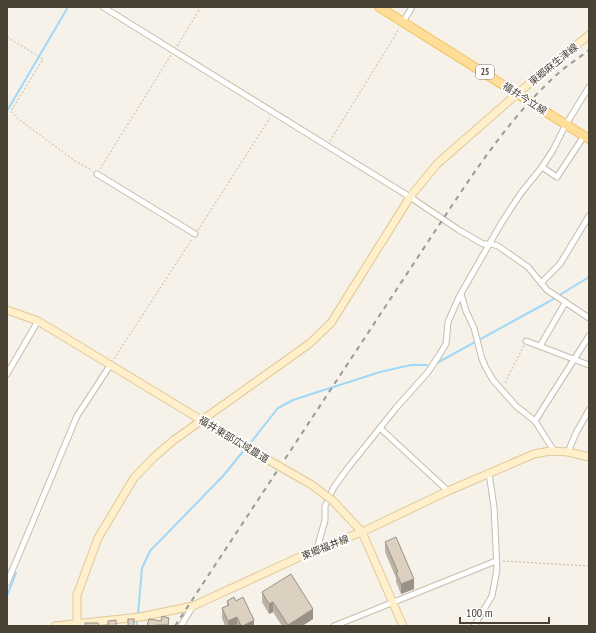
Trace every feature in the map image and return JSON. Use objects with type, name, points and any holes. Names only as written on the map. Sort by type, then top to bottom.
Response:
[{"type":"main road","name":"福井今立線","points":[[380,7],[587,137]]},
{"type":"street","points":[[103,7],[327,145],[410,197],[459,230],[483,244],[498,246],[528,267],[547,290],[589,318]]},
{"type":"street","points":[[403,22],[412,7]]},
{"type":"street","name":"東郷麻生津線","points":[[78,625],[77,595],[98,538],[134,478],[153,458],[174,440],[309,344],[332,323],[410,197],[437,164],[518,93],[589,35]]},
{"type":"street","points":[[317,549],[325,520],[325,506],[334,487],[380,428],[428,372],[438,357],[446,344],[448,322],[461,294],[491,244],[502,222],[521,193],[542,167],[553,150],[566,124],[589,87]]},
{"type":"street","points":[[542,167],[557,177],[587,137]]},
{"type":"street","points":[[97,174],[196,234]]},
{"type":"street","points":[[541,284],[560,264],[589,216]]},
{"type":"street","points":[[461,294],[486,368],[516,406],[534,421],[554,451]]},
{"type":"street","points":[[540,346],[565,302]]},
{"type":"street","name":"福井東部広域農道","points":[[7,310],[38,321],[244,446],[312,485],[333,501],[362,532],[403,626]]},
{"type":"street","points":[[7,374],[38,321]]},
{"type":"street","points":[[534,421],[589,336]]},
{"type":"street","points":[[526,341],[574,361],[589,365]]},
{"type":"street","points":[[7,583],[76,416],[111,364]]},
{"type":"street","points":[[568,452],[576,433],[589,410]]},
{"type":"street","points":[[380,428],[448,491]]},
{"type":"street","name":"東郷福井線","points":[[55,626],[78,625],[140,617],[193,606],[317,549],[362,532],[448,491],[534,454],[554,451],[568,452],[589,457]]},
{"type":"street","points":[[474,626],[492,596],[497,569],[494,508],[489,473]]},
{"type":"street","points":[[334,626],[496,561]]},
{"type":"street","points":[[181,626],[193,606]]},
{"type":"path","points":[[7,37],[42,58],[11,110],[11,113],[97,174],[201,7]]},
{"type":"path","points":[[327,145],[403,22]]},
{"type":"path","points":[[502,389],[526,341]]},
{"type":"path","points":[[496,561],[589,566]]},
{"type":"building","points":[[396,537],[414,579],[401,584],[396,572],[398,572],[385,542]]},
{"type":"building","points":[[291,574],[313,609],[288,625],[273,602],[269,604],[262,592]]},
{"type":"building","points":[[234,597],[236,601],[243,597],[254,620],[243,626],[241,626],[237,617],[228,621],[222,608],[229,605],[227,601]]},
{"type":"building","points":[[162,616],[169,618],[168,625],[147,626],[149,619],[161,621]]},
{"type":"building","points":[[128,619],[134,619],[134,626],[128,626]]},
{"type":"building","points":[[116,620],[116,626],[108,626],[108,621]]},
{"type":"building","points":[[85,623],[98,623],[99,626],[85,626]]},
{"type":"waterway","points":[[7,111],[68,7]]},
{"type":"waterway","points":[[435,364],[550,301],[589,277]]},
{"type":"waterway","points":[[248,446],[278,408],[293,400],[380,372],[411,365],[427,365]]},
{"type":"waterway","points":[[138,614],[142,568],[150,551],[223,476],[245,449]]},
{"type":"waterway","points":[[7,596],[16,573]]},
{"type":"waterway","points":[[137,621],[137,626]]},
{"type":"railway","points":[[175,626],[483,160],[512,122],[545,86],[562,70],[589,50]]}]
